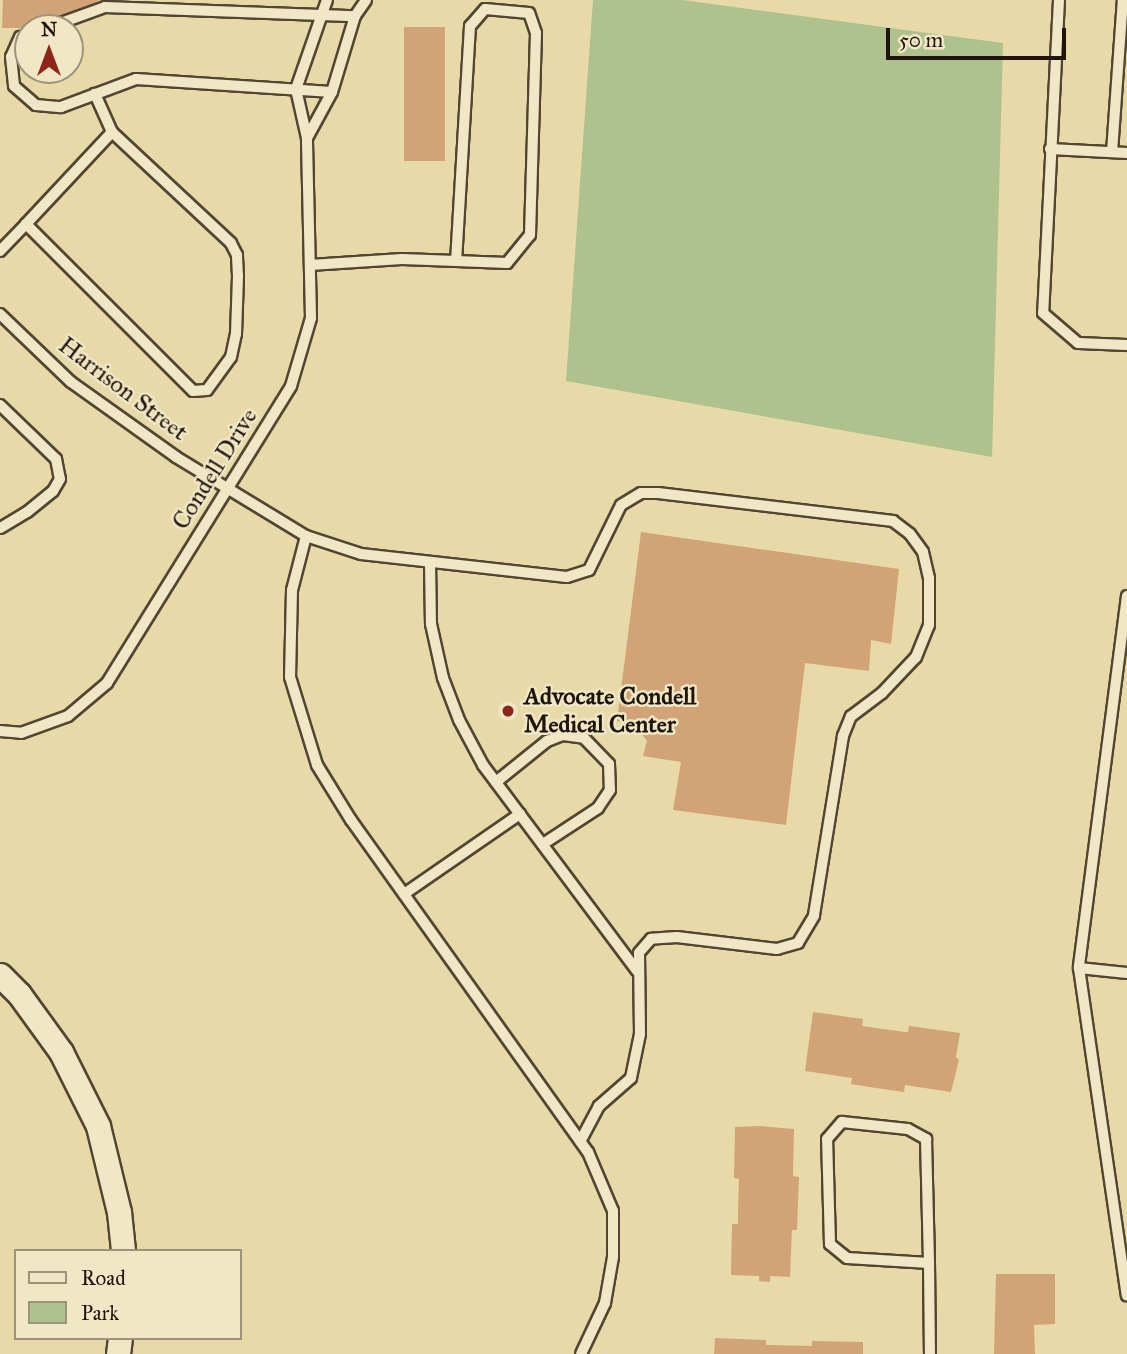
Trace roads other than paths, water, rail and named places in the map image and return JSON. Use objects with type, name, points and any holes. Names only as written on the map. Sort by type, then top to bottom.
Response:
[{"type":"street","points":[[0,975],[19,994],[61,1052],[98,1126],[118,1212],[122,1249]]},
{"type":"lane","name":"Condell Drive","points":[[0,731],[21,733],[68,716],[107,683],[291,386],[311,318],[307,138],[296,89],[319,15],[327,0]]},
{"type":"lane","name":"Condell Drive","points":[[307,138],[332,92],[355,16],[366,0]]},
{"type":"lane","points":[[1059,0],[1049,149],[1043,313],[1078,343],[1127,345]]},
{"type":"lane","points":[[1112,152],[1123,0]]},
{"type":"lane","points":[[84,15],[105,7],[355,16]]},
{"type":"lane","points":[[310,265],[402,259],[456,261],[507,262],[530,235],[536,33],[529,13],[485,9],[470,26],[456,261]]},
{"type":"lane","points":[[14,50],[11,57],[14,86],[36,105],[61,107],[136,79],[332,92]]},
{"type":"lane","points":[[26,224],[193,391],[207,390],[231,357],[236,334],[237,255],[223,234],[112,132],[94,94]]},
{"type":"lane","points":[[0,251],[112,132]]},
{"type":"lane","points":[[1049,149],[1127,153]]},
{"type":"lane","name":"Harrison Street","points":[[0,314],[71,382],[176,457],[229,487],[306,537],[353,552],[567,577],[578,575],[589,570],[621,505],[641,493],[893,521],[910,534],[923,552],[929,578],[929,625],[916,657],[882,693],[851,716],[843,736],[814,916],[798,943],[777,949],[677,937],[651,939],[639,953],[637,971]]},
{"type":"lane","points":[[0,405],[56,459],[60,479],[53,491],[27,512],[0,528]]},
{"type":"lane","points":[[306,537],[292,590],[290,677],[317,765],[351,820],[588,1152],[613,1211],[613,1257],[605,1303],[581,1354]]},
{"type":"lane","points":[[430,562],[431,624],[443,678],[459,720],[496,782],[637,971],[640,1034],[631,1078],[599,1106],[580,1142]]},
{"type":"lane","points":[[1127,596],[1122,679],[1079,968],[1127,1296]]},
{"type":"lane","points":[[496,782],[547,741],[564,735],[584,738],[609,764],[610,790],[598,808],[543,844]]},
{"type":"lane","points":[[404,894],[520,814]]},
{"type":"lane","points":[[1079,968],[1127,974]]},
{"type":"lane","points":[[929,1263],[847,1258],[830,1244],[827,1139],[842,1122],[908,1129],[926,1139],[929,1263],[930,1354]]},
{"type":"place","name":"Advocate Condell Medical Center","points":[[508,711]]}]
